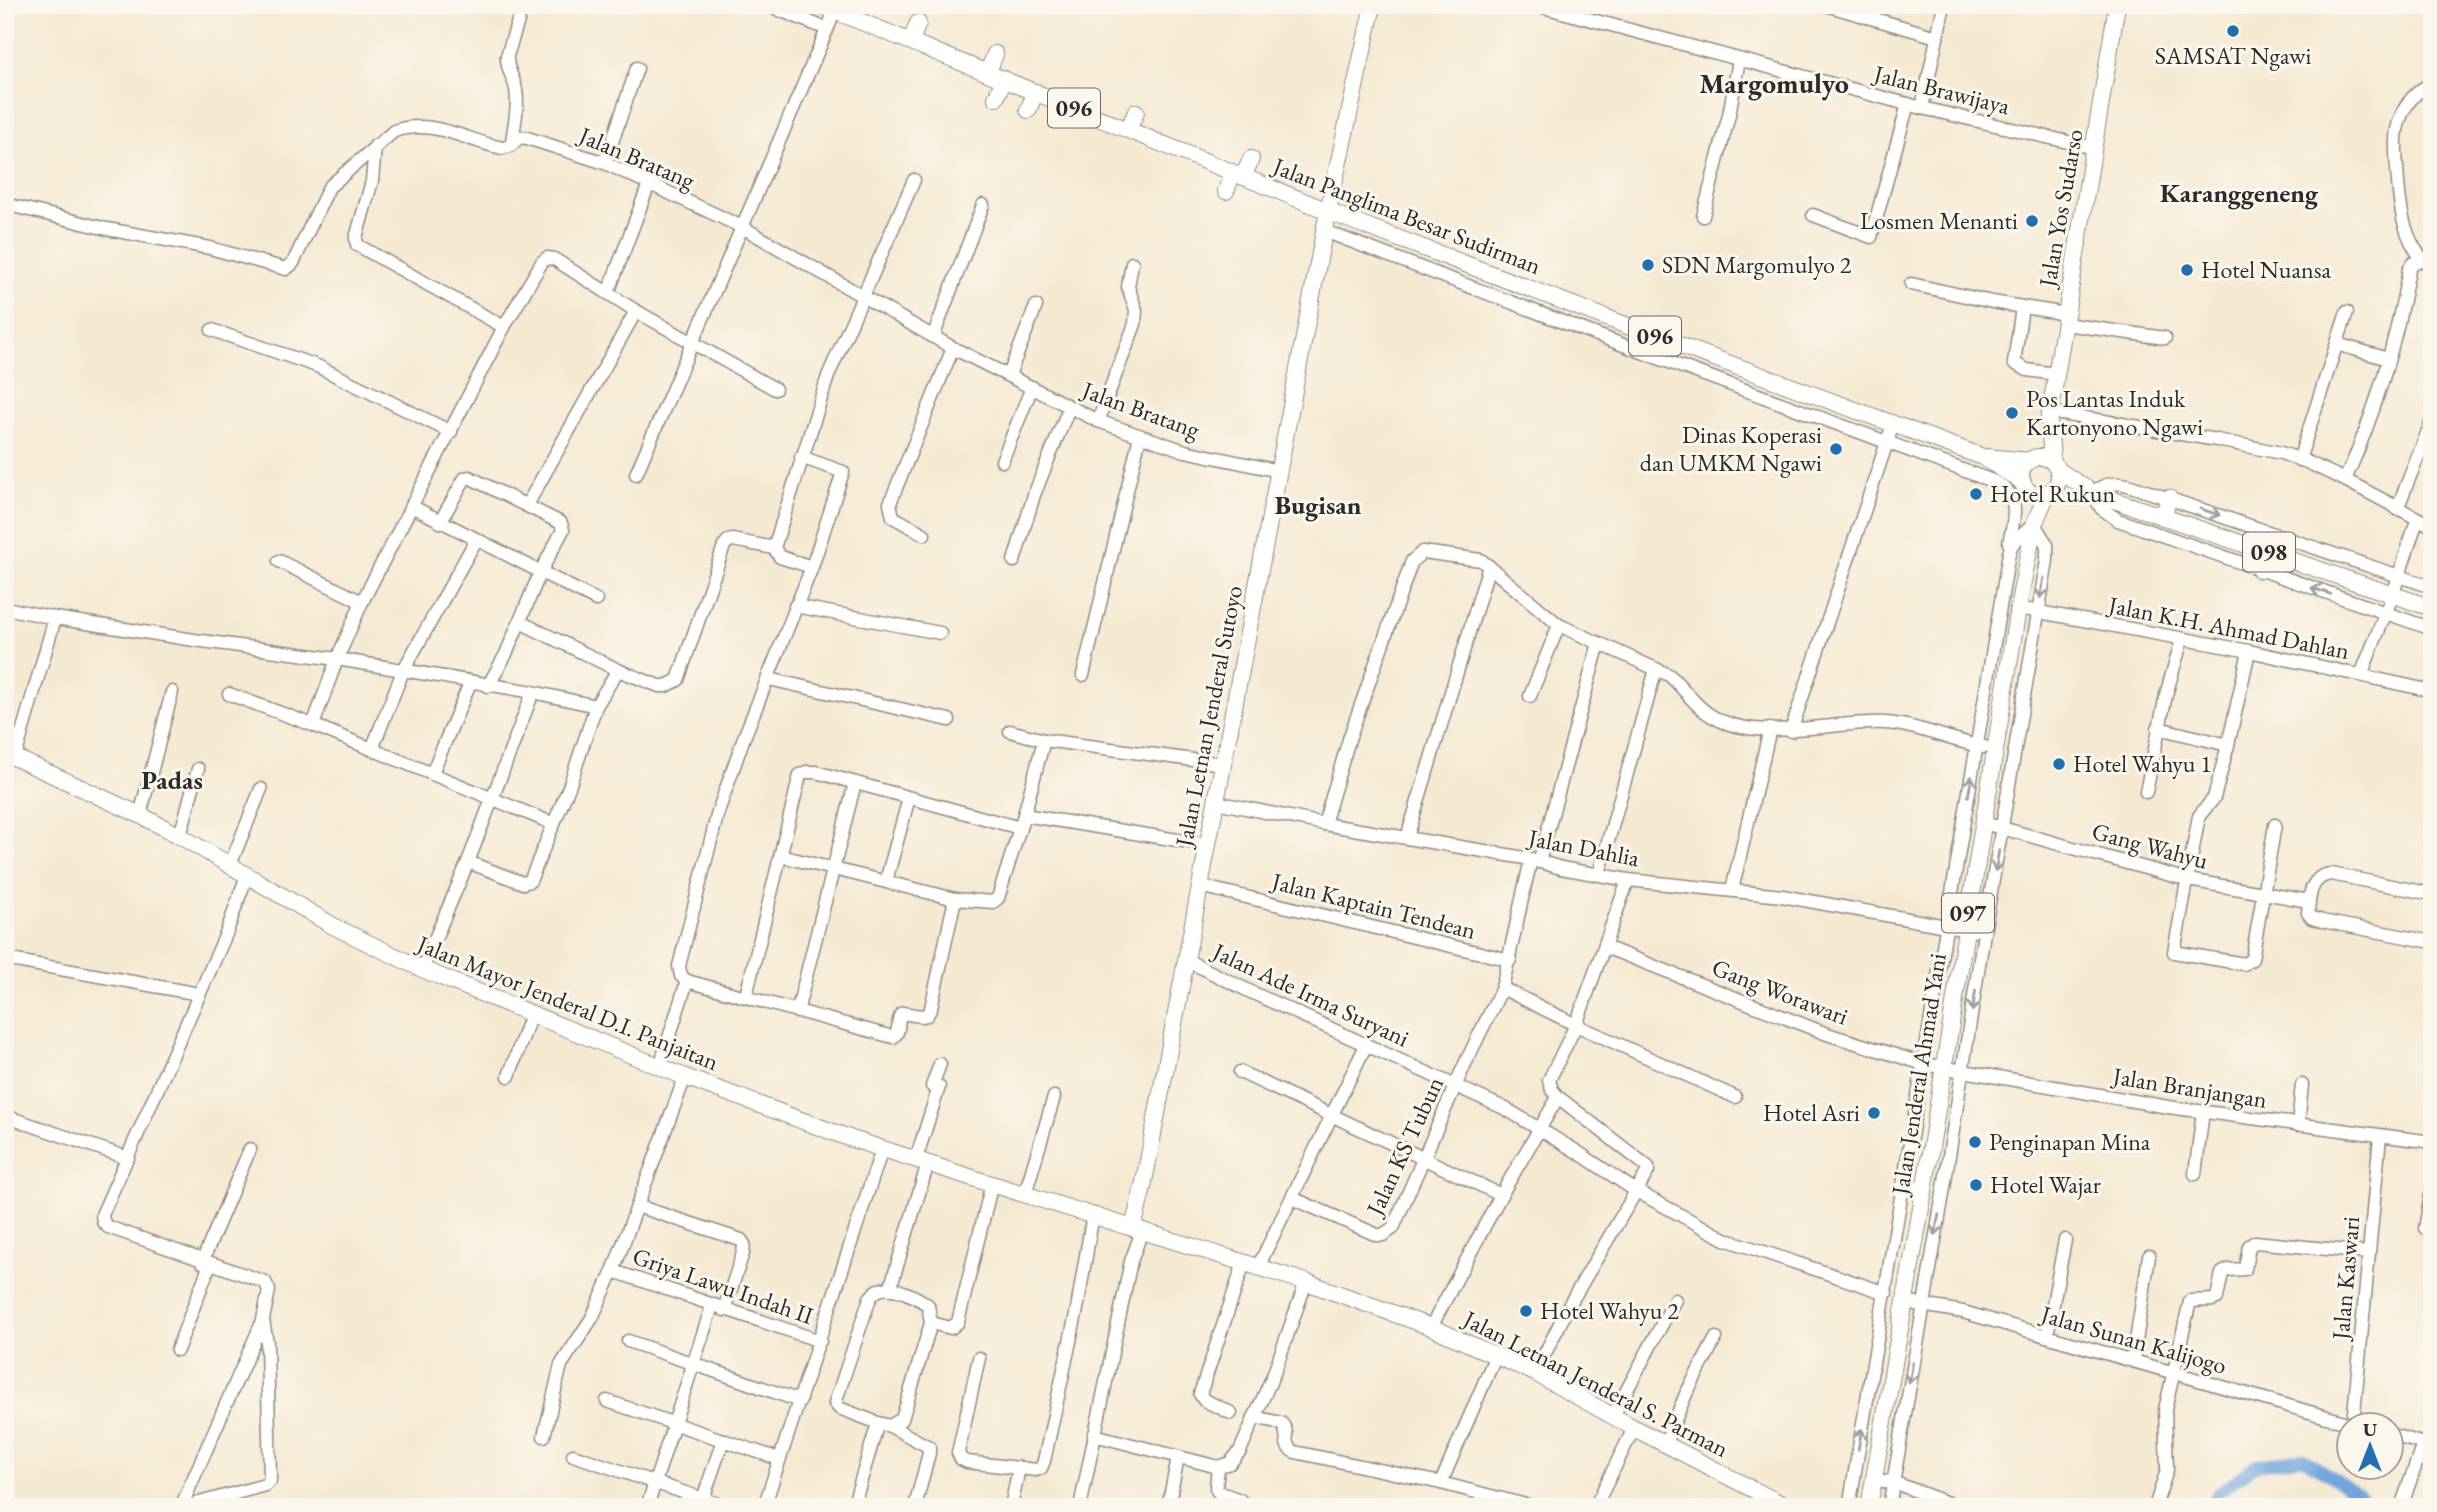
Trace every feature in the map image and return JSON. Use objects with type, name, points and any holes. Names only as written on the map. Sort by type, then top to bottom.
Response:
[{"type":"main road","name":"Jalan Letnan Jenderal Sutoyo","points":[[1137,1230],[1324,231],[1373,5]]},
{"type":"main road","name":"Jalan Yos Sudarso","points":[[2055,466],[2050,415],[2118,5]]},
{"type":"main road","name":"Jalan Panglima Besar Sudirman","points":[[828,8],[1328,211],[1646,333],[1983,457],[2026,486]]},
{"type":"main road","points":[[911,41],[918,23]]},
{"type":"main road","points":[[988,72],[995,54]]},
{"type":"main road","points":[[996,97],[1004,79]]},
{"type":"main road","points":[[1028,110],[1036,92]]},
{"type":"main road","points":[[1128,130],[1136,112]]},
{"type":"main road","points":[[1226,191],[1251,159]]},
{"type":"main road","name":"Jalan Yos Sudarso","points":[[2031,460],[2050,415]]},
{"type":"main road","name":"Jalan Panglima Besar Sudirman","points":[[1983,457],[2031,460]]},
{"type":"main road","points":[[2042,457],[2055,466],[2058,481],[2050,492],[2039,494],[2026,486],[2022,471],[2031,460],[2042,457]]},
{"type":"main road","name":"098","points":[[2055,466],[2093,493],[2432,608]]},
{"type":"main road","name":"Jalan Jenderal Ahmad Yani","points":[[2026,486],[2034,524]]},
{"type":"main road","name":"098","points":[[2050,492],[2093,493]]},
{"type":"main road","name":"Jalan Jenderal Ahmad Yani","points":[[1869,1507],[1924,1191],[2018,608],[2034,524],[2050,492]]},
{"type":"main road","points":[[2163,517],[2169,498]]},
{"type":"main road","points":[[2260,570],[2267,552]]},
{"type":"main road","name":"Jalan Mayor Jenderal D.I. Panjaitan","points":[[10,755],[141,815],[335,927],[422,969],[685,1077],[882,1149],[1137,1230]]},
{"type":"main road","points":[[1904,1188],[1924,1191]]},
{"type":"main road","name":"Jalan Letnan Jenderal S. Parman","points":[[1137,1230],[1306,1282],[1431,1327],[1535,1373],[1787,1507]]},
{"type":"street","points":[[512,142],[517,100],[515,86],[506,64],[523,5]]},
{"type":"street","points":[[767,5],[827,29]]},
{"type":"street","name":"Jalan Brawijaya","points":[[1536,5],[1908,104],[2094,148]]},
{"type":"street","points":[[1826,5],[1937,37]]},
{"type":"street","points":[[1922,107],[1944,5]]},
{"type":"street","points":[[636,474],[827,29],[828,8]]},
{"type":"street","points":[[1703,216],[1729,115],[1739,60]]},
{"type":"street","points":[[605,163],[637,68]]},
{"type":"street","points":[[2432,83],[2418,90],[2406,106],[2395,136],[2399,200],[2406,228],[2421,260],[2432,268]]},
{"type":"street","points":[[1813,215],[1871,237],[1908,104]]},
{"type":"street","name":"Jalan Bratang","points":[[5,204],[107,229],[210,248],[286,270],[293,263],[329,187],[394,131],[429,127],[502,148],[524,137],[605,163],[742,227],[953,348],[1098,421],[1185,451],[1279,471]]},
{"type":"street","points":[[375,146],[372,181],[356,238],[357,245],[504,327]]},
{"type":"street","points":[[774,548],[828,376],[914,180]]},
{"type":"street","points":[[608,293],[649,184]]},
{"type":"street","points":[[933,337],[983,205]]},
{"type":"street","points":[[1324,231],[2001,485],[2010,496],[2015,510],[2009,543]]},
{"type":"street","points":[[313,725],[337,659],[362,602],[504,327],[542,262],[547,258],[775,389]]},
{"type":"street","points":[[2345,480],[2372,415],[2389,359],[2400,320],[2409,269],[2412,264],[2421,260]]},
{"type":"street","points":[[1098,421],[1136,324],[1136,310],[1128,287],[1132,262]]},
{"type":"street","points":[[1911,284],[2022,307],[2065,319],[2165,338]]},
{"type":"street","points":[[1009,375],[1036,306]]},
{"type":"street","points":[[2022,307],[2014,363],[2029,370],[2056,374]]},
{"type":"street","points":[[527,505],[636,311]]},
{"type":"street","points":[[2299,460],[2347,312]]},
{"type":"street","points":[[212,330],[317,366],[451,432]]},
{"type":"street","points":[[2337,344],[2389,359]]},
{"type":"street","points":[[924,534],[893,517],[890,503],[953,348]]},
{"type":"street","points":[[1002,461],[1032,387]]},
{"type":"street","points":[[1014,561],[1034,495],[1069,408]]},
{"type":"street","points":[[2050,415],[2255,447],[2299,460],[2345,480],[2432,526]]},
{"type":"street","points":[[2398,509],[2432,421]]},
{"type":"street","points":[[1791,731],[1893,424]]},
{"type":"street","points":[[1083,675],[1140,436]]},
{"type":"street","points":[[801,457],[843,472],[812,567],[743,740],[718,812],[679,966],[681,976],[687,981],[889,1037],[896,1035],[898,1019],[902,1013],[921,1016],[927,1014],[931,1008],[955,899]]},
{"type":"street","points":[[440,522],[466,477],[527,505],[562,526],[561,534],[488,686]]},
{"type":"street","points":[[2432,587],[2121,484],[2102,486],[2093,493],[2101,508],[2118,520],[2432,629]]},
{"type":"street","points":[[413,507],[596,600]]},
{"type":"street","points":[[2361,676],[2400,576],[2417,520]]},
{"type":"street","points":[[1849,1507],[2009,553],[2012,544],[2034,524],[2048,551],[1889,1507]]},
{"type":"street","points":[[372,749],[403,671],[476,540]]},
{"type":"street","points":[[520,622],[618,670],[659,686],[666,686],[678,680],[728,541],[774,548],[780,557],[812,567]]},
{"type":"street","points":[[1324,824],[1350,736],[1412,561],[1423,552],[1481,560],[1559,625],[1669,675],[1684,687],[1702,709],[1717,719],[1744,727],[1791,731],[1888,723],[1996,749]]},
{"type":"street","points":[[279,561],[362,602]]},
{"type":"street","points":[[1407,838],[1489,566]]},
{"type":"street","points":[[796,606],[940,633]]},
{"type":"street","points":[[5,608],[55,618],[337,659],[533,692],[596,706]]},
{"type":"street","name":"Jalan K.H. Ahmad Dahlan","points":[[2018,608],[2249,651],[2432,691]]},
{"type":"street","points":[[10,755],[55,618]]},
{"type":"street","points":[[1530,696],[1559,625]]},
{"type":"street","points":[[2146,792],[2158,729],[2182,639]]},
{"type":"street","points":[[1599,643],[1535,861],[1502,988],[1576,1025],[1735,1097]]},
{"type":"street","points":[[2249,651],[2214,798],[2199,816],[2174,953],[2244,964],[2252,959],[2275,825]]},
{"type":"street","points":[[1599,874],[1656,669]]},
{"type":"street","points":[[468,862],[523,883],[528,882],[554,824],[596,706],[618,670]]},
{"type":"street","points":[[769,679],[949,720]]},
{"type":"street","points":[[432,773],[470,683]]},
{"type":"street","points":[[141,815],[172,692]]},
{"type":"street","points":[[422,969],[468,862],[533,692]]},
{"type":"street","points":[[229,694],[313,725],[554,824]]},
{"type":"street","points":[[1731,890],[1770,729]]},
{"type":"street","points":[[2158,729],[2228,745]]},
{"type":"street","points":[[1010,731],[1044,740],[1223,764]]},
{"type":"street","points":[[781,856],[955,899],[987,903],[998,898],[1044,740]]},
{"type":"street","points":[[180,836],[198,769]]},
{"type":"street","points":[[746,996],[800,775],[816,772],[1020,828]]},
{"type":"street","points":[[797,1012],[855,783]]},
{"type":"street","points":[[230,865],[261,789]]},
{"type":"street","points":[[886,881],[909,798]]},
{"type":"street","name":"Jalan Dahlia","points":[[1216,802],[1628,880],[1782,896],[1984,933]]},
{"type":"street","points":[[1024,815],[1208,845]]},
{"type":"street","name":"Gang Wahyu","points":[[1984,823],[2188,880],[2309,901]]},
{"type":"street","points":[[2432,894],[2331,874],[2322,875],[2315,881],[2308,914],[2322,921],[2432,942]]},
{"type":"street","points":[[183,1507],[263,1320],[269,1293],[265,1282],[108,1227],[103,1222],[102,1215],[226,934],[247,875]]},
{"type":"street","points":[[1535,1373],[1571,1302],[1648,1171],[1648,1167],[1558,1097],[1549,1080],[1576,1025],[1628,880]]},
{"type":"street","name":"Jalan Kaptain Tendean","points":[[1200,886],[1510,960]]},
{"type":"street","name":"Gang Worawari","points":[[1605,947],[1827,1034],[1944,1068]]},
{"type":"street","points":[[5,959],[199,994]]},
{"type":"street","name":"Jalan Ade Irma Suryani","points":[[1186,960],[1506,1109],[1636,1191],[1725,1239],[1886,1293]]},
{"type":"street","points":[[660,1066],[687,981]]},
{"type":"street","name":"Jalan KS Tubun","points":[[1292,1198],[1377,1235],[1383,1235],[1393,1228],[1502,988]]},
{"type":"street","points":[[509,1076],[531,1014]]},
{"type":"street","points":[[1231,1413],[1204,1400],[1200,1394],[1251,1265],[1292,1198],[1366,1045]]},
{"type":"street","points":[[890,1289],[939,1087],[932,1086],[940,1064]]},
{"type":"street","name":"Jalan Branjangan","points":[[1944,1068],[2203,1112],[2432,1142]]},
{"type":"street","points":[[1240,1072],[1501,1195]]},
{"type":"street","points":[[544,1436],[561,1365],[592,1318],[613,1271],[685,1077]]},
{"type":"street","points":[[2298,1125],[2302,1085]]},
{"type":"street","points":[[1025,1194],[1054,1097]]},
{"type":"street","points":[[1431,1327],[1501,1195],[1558,1097]]},
{"type":"street","points":[[2195,1174],[2203,1112]]},
{"type":"street","points":[[5,1116],[128,1158]]},
{"type":"street","name":"Jalan Kaswari","points":[[2353,1410],[2380,1136]]},
{"type":"street","points":[[177,1350],[206,1263],[250,1149]]},
{"type":"street","points":[[764,1507],[882,1149]]},
{"type":"street","points":[[930,1323],[951,1328],[958,1322],[992,1184]]},
{"type":"street","points":[[2425,1229],[2432,1189]]},
{"type":"street","points":[[637,1206],[741,1240],[744,1244],[744,1253],[694,1365],[647,1507]]},
{"type":"street","points":[[979,1358],[958,1453],[961,1459],[1036,1470],[1041,1468],[1077,1309],[1093,1214]]},
{"type":"street","points":[[1080,1507],[1137,1230]]},
{"type":"street","points":[[2048,1336],[2065,1240]]},
{"type":"street","points":[[2155,1507],[2167,1470],[2165,1410],[2190,1301],[2217,1298],[2222,1273],[2245,1269],[2251,1244],[2369,1253]]},
{"type":"street","points":[[2133,1361],[2149,1256]]},
{"type":"street","name":"Griya Lawu Indah II","points":[[613,1271],[820,1341]]},
{"type":"street","points":[[1094,1435],[1218,1467],[1230,1463],[1240,1451],[1274,1373],[1306,1282]]},
{"type":"street","points":[[884,1425],[902,1419],[930,1323],[928,1305],[920,1298],[890,1289],[879,1290],[870,1298],[835,1403],[839,1408],[884,1425],[929,1447],[915,1507]]},
{"type":"street","points":[[1613,1416],[1675,1300]]},
{"type":"street","name":"Jalan Sunan Kalijogo","points":[[1904,1302],[1964,1312],[2336,1419]]},
{"type":"street","points":[[183,1507],[265,1485],[270,1481],[267,1343],[263,1320]]},
{"type":"street","points":[[1665,1444],[1686,1394],[1716,1338]]},
{"type":"street","points":[[628,1341],[800,1401]]},
{"type":"street","points":[[1441,1483],[1496,1355]]},
{"type":"street","points":[[607,1401],[779,1459]]},
{"type":"street","points":[[1254,1417],[1282,1423],[1287,1433],[1286,1445],[1295,1452],[1441,1483],[1524,1505]]},
{"type":"street","points":[[853,1507],[884,1425]]},
{"type":"street","points":[[1595,1507],[1634,1428]]},
{"type":"street","points":[[703,1499],[723,1440]]},
{"type":"street","points":[[2401,1507],[2428,1445],[2406,1440]]},
{"type":"street","points":[[573,1455],[727,1507]]},
{"type":"street","points":[[1168,1507],[1178,1457]]},
{"type":"street","points":[[1218,1467],[1218,1492],[1240,1500],[1247,1507]]},
{"type":"street","points":[[1011,1507],[1019,1468]]},
{"type":"street","points":[[1874,1480],[1893,1482],[1958,1507]]},
{"type":"waterway","points":[[2209,1507],[2218,1493],[2256,1465],[2303,1458],[2361,1496],[2368,1507]]},
{"type":"place","name":"SAMSAT Ngawi","points":[[2233,31]]},
{"type":"place","name":"Losmen Menanti","points":[[2032,221]]},
{"type":"place","name":"SDN Margomulyo 2","points":[[1648,265]]},
{"type":"place","name":"Hotel Nuansa","points":[[2187,270]]},
{"type":"place","name":"Pos Lantas Induk Kartonyono Ngawi","points":[[2012,413]]},
{"type":"place","name":"Dinas Koperasi dan UMKM Ngawi","points":[[1836,449]]},
{"type":"place","name":"Hotel Rukun","points":[[1976,494]]},
{"type":"place","name":"Hotel Wahyu 1","points":[[2059,764]]},
{"type":"place","name":"Hotel Asri","points":[[1874,1113]]},
{"type":"place","name":"Penginapan Mina","points":[[1975,1142]]},
{"type":"place","name":"Hotel Wajar","points":[[1976,1185]]},
{"type":"place","name":"Hotel Wahyu 2","points":[[1526,1311]]},
{"type":"district","name":"Margomulyo","points":[[1774,83]]},
{"type":"district","name":"Karanggeneng","points":[[2239,193]]},
{"type":"district","name":"Bugisan","points":[[1318,505]]},
{"type":"district","name":"Padas","points":[[172,780]]}]
